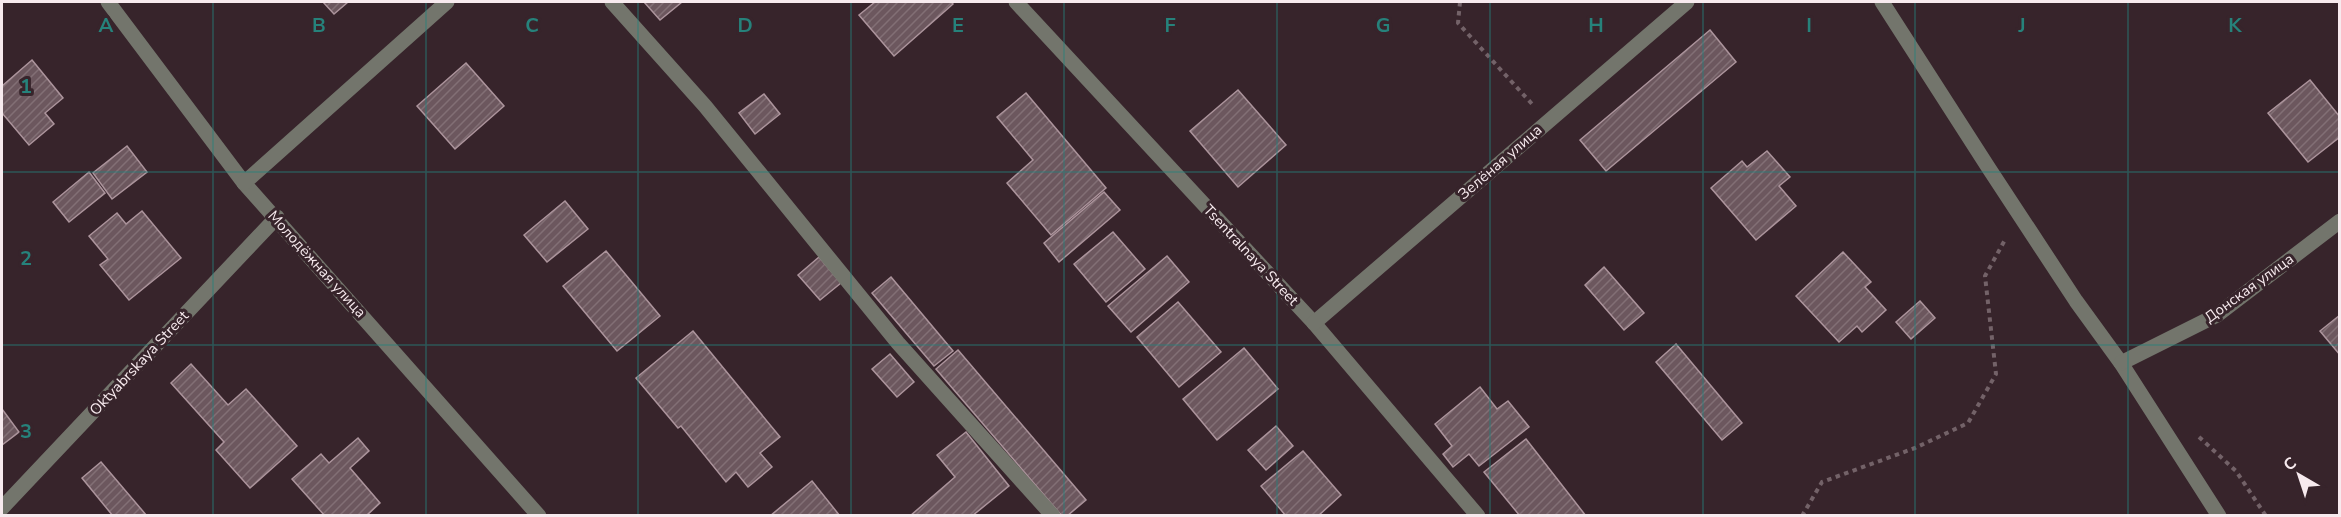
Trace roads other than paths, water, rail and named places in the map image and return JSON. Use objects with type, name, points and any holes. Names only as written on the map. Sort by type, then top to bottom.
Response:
[{"type":"street","name":"Молодёжная улица","points":[[108,2],[244,183],[277,217],[539,516]]},
{"type":"street","points":[[244,183],[447,2]]},
{"type":"street","points":[[612,2],[705,106],[898,343],[1053,516]]},
{"type":"street","name":"Tsentralnaya Street","points":[[1016,2],[1314,323],[1478,516]]},
{"type":"street","name":"Зелёная улица","points":[[1314,323],[1687,2]]},
{"type":"street","points":[[1882,2],[2018,214],[2076,302],[2121,363],[2219,516]]},
{"type":"street","name":"Oktyabrskaya Street","points":[[2,508],[277,217]]},
{"type":"street","name":"Донская улица","points":[[2121,363],[2217,315],[2340,221]]}]
